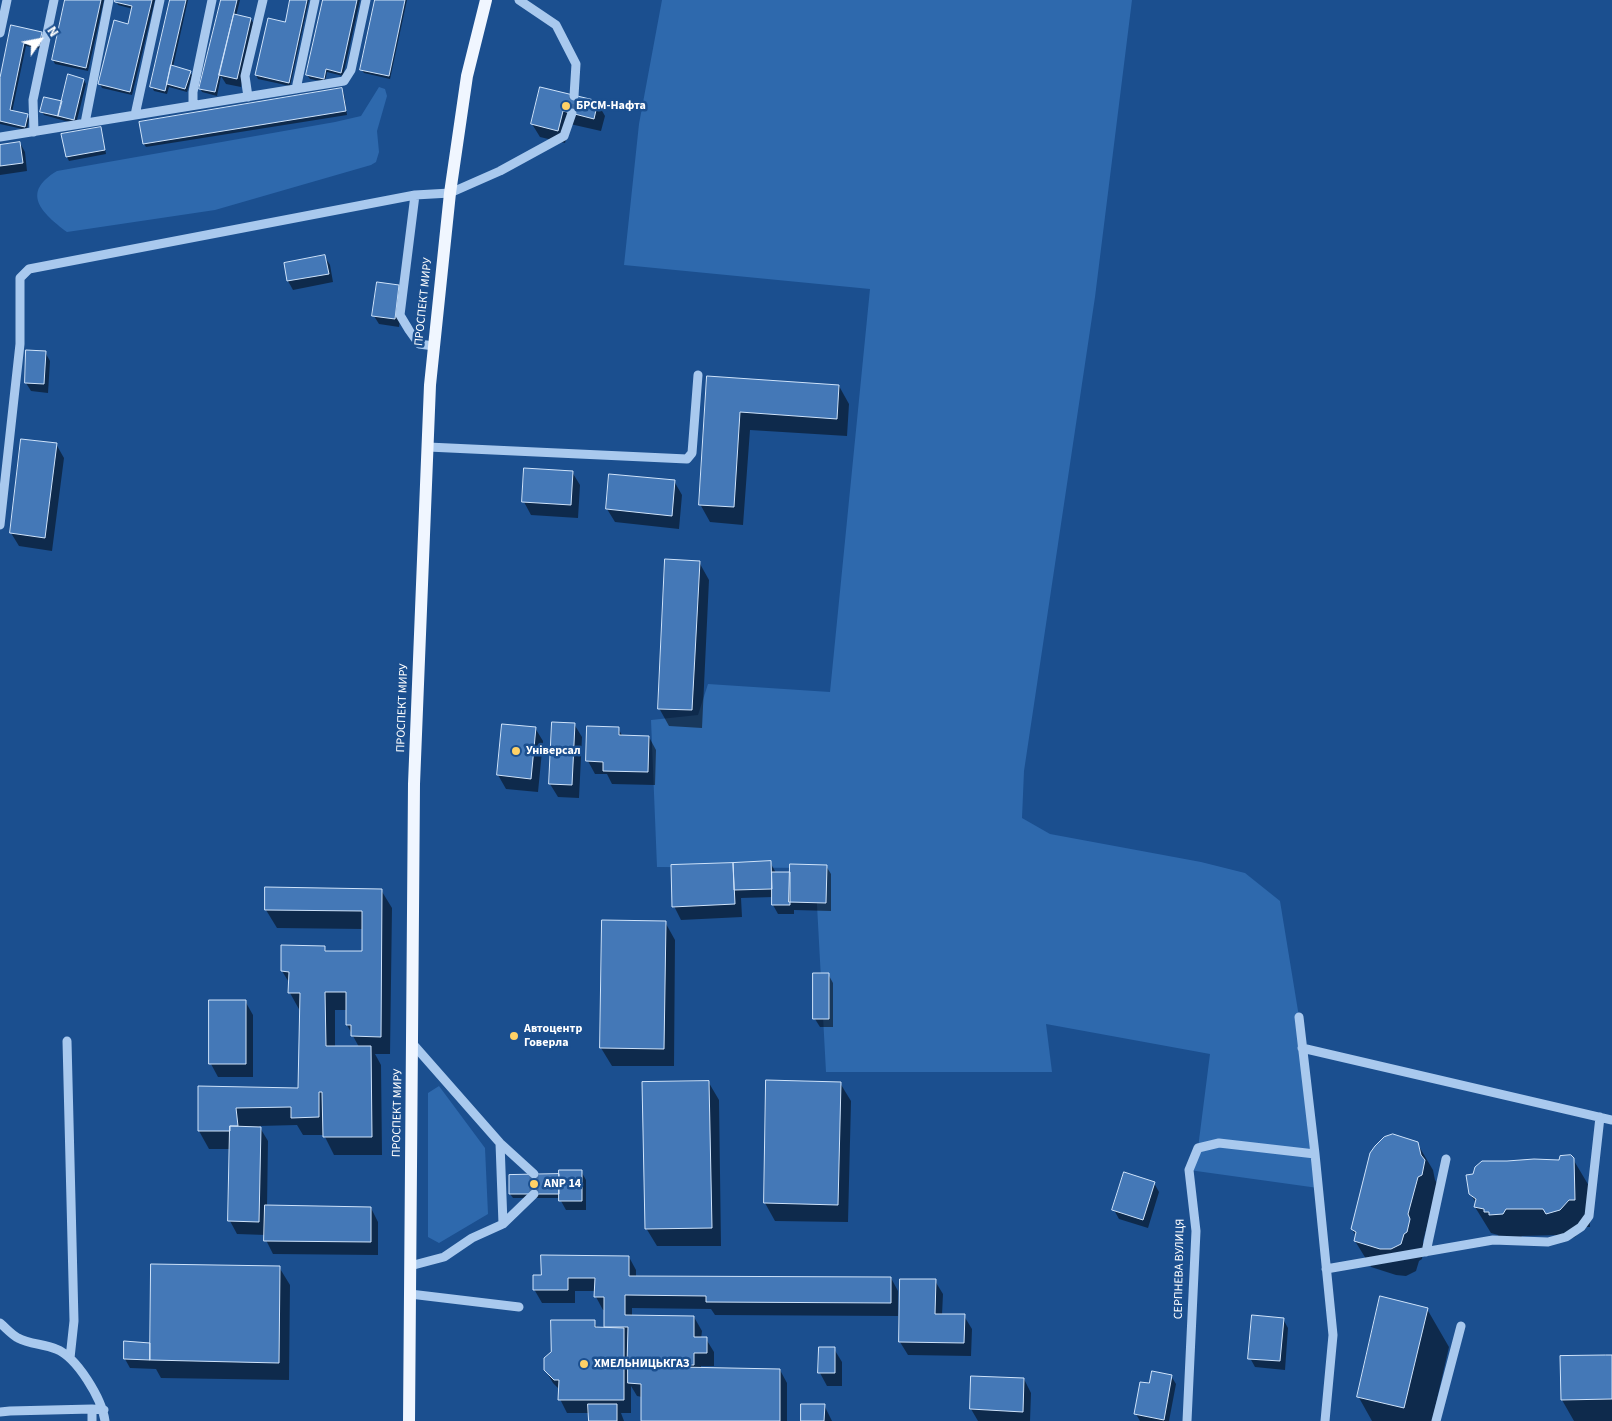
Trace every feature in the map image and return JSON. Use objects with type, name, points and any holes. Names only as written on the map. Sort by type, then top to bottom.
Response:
[{"type":"main road","name":"ПРОСПЕКТ МИРУ","points":[[409,1421],[414,784],[430,385],[450,193],[467,76],[486,0]]},
{"type":"street","points":[[0,33],[7,0]]},
{"type":"street","points":[[34,132],[33,100],[54,0]]},
{"type":"street","points":[[85,123],[109,0]]},
{"type":"street","points":[[135,115],[160,0]]},
{"type":"street","points":[[193,105],[192,92],[212,0]]},
{"type":"street","points":[[248,96],[245,76],[263,0]]},
{"type":"street","points":[[296,89],[314,0]]},
{"type":"street","points":[[0,137],[344,81],[351,70],[366,0]]},
{"type":"street","points":[[519,0],[556,26],[576,64],[574,96]]},
{"type":"street","points":[[0,525],[20,344],[20,278],[29,269],[415,196],[450,193],[500,171],[564,136],[572,113]]},
{"type":"street","points":[[415,196],[400,315],[419,344],[434,346]]},
{"type":"street","points":[[428,448],[687,459],[692,453],[698,375]]},
{"type":"street","points":[[1299,1017],[1333,1335],[1325,1421]]},
{"type":"street","points":[[67,1042],[74,1321],[70,1358]]},
{"type":"street","points":[[412,1043],[500,1143],[534,1174]]},
{"type":"street","points":[[1302,1048],[1612,1120]]},
{"type":"street","points":[[1326,1269],[1493,1240],[1548,1242],[1566,1237],[1581,1227],[1589,1216],[1600,1117]]},
{"type":"street","points":[[500,1143],[503,1224]]},
{"type":"street","name":"СЕРПНЕВА ВУЛИЦЯ","points":[[1188,1421],[1196,1231],[1189,1170],[1198,1148],[1220,1143],[1315,1154]]},
{"type":"street","points":[[1426,1252],[1446,1159]]},
{"type":"street","points":[[410,1266],[444,1257],[472,1238],[503,1224],[534,1194]]},
{"type":"street","points":[[410,1294],[519,1307]]},
{"type":"street","points":[[0,1323],[18,1338],[57,1349],[70,1358],[90,1384],[104,1410],[104,1421]]},
{"type":"street","points":[[1436,1421],[1460,1326]]},
{"type":"street","points":[[92,1409],[92,1421]]},
{"type":"street","points":[[0,1412],[104,1410]]},
{"type":"shaded area","points":[[662,0],[1132,0],[1095,297],[1024,771],[1022,818],[1050,834],[1201,862],[1245,873],[1280,901],[1299,1017],[1318,1188],[1189,1170],[1198,1148],[1210,1054],[1046,1024],[1052,1072],[826,1072],[815,868],[657,867],[651,720],[698,715],[708,684],[830,692],[870,289],[624,265],[639,124]]},
{"type":"shaded area","points":[[379,87],[385,89],[387,96],[377,131],[379,152],[376,162],[371,165],[215,210],[67,232],[50,218],[39,203],[37,195],[39,187],[57,171],[361,116]]},
{"type":"shaded area","points":[[439,1086],[485,1148],[488,1214],[439,1243],[428,1237],[428,1093]]},
{"type":"building","points":[[65,0],[101,0],[86,68],[52,60]]},
{"type":"building","points":[[115,0],[152,0],[130,92],[98,84],[114,20],[128,24],[132,6],[115,2]]},
{"type":"building","points":[[170,0],[186,0],[165,91],[150,87]]},
{"type":"building","points":[[221,0],[237,0],[215,92],[199,89]]},
{"type":"building","points":[[290,0],[307,0],[289,83],[255,75],[268,18],[285,22]]},
{"type":"building","points":[[323,0],[357,0],[341,73],[326,69],[324,79],[306,75]]},
{"type":"building","points":[[375,0],[405,0],[389,76],[360,70]]},
{"type":"building","points":[[234,14],[251,18],[237,79],[219,75]]},
{"type":"building","points":[[11,25],[42,32],[39,46],[24,43],[10,110],[28,114],[25,127],[0,121],[0,78]]},
{"type":"building","points":[[171,65],[191,71],[185,89],[167,84]]},
{"type":"building","points":[[68,74],[84,79],[74,120],[58,116]]},
{"type":"building","name":"БРСМ-Нафта","points":[[540,87],[598,101],[594,119],[563,111],[558,131],[531,124]]},
{"type":"building","points":[[342,88],[346,111],[143,144],[139,122]]},
{"type":"building","points":[[44,97],[62,101],[58,116],[40,112]]},
{"type":"building","points":[[101,127],[105,150],[66,157],[61,134]]},
{"type":"building","points":[[20,142],[23,163],[0,166],[0,145]]},
{"type":"building","points":[[325,255],[329,274],[287,281],[284,263]]},
{"type":"building","points":[[377,282],[399,285],[395,319],[372,316]]},
{"type":"building","points":[[26,350],[46,351],[44,384],[25,383]]},
{"type":"building","points":[[707,376],[839,385],[837,419],[740,412],[734,507],[699,505]]},
{"type":"building","points":[[21,439],[57,443],[45,538],[10,533]]},
{"type":"building","points":[[524,468],[573,471],[571,505],[522,502]]},
{"type":"building","points":[[609,474],[675,480],[672,516],[606,509]]},
{"type":"building","points":[[665,559],[700,561],[692,710],[658,709]]},
{"type":"building","points":[[552,722],[575,723],[572,785],[549,784]]},
{"type":"building","points":[[502,724],[536,727],[531,779],[497,775]]},
{"type":"building","points":[[587,726],[619,727],[619,735],[649,736],[648,772],[603,771],[603,762],[586,761]]},
{"type":"building","points":[[771,861],[772,889],[734,890],[733,863]]},
{"type":"building","points":[[733,863],[735,904],[672,907],[671,865]]},
{"type":"building","points":[[790,864],[827,865],[826,903],[789,902]]},
{"type":"building","points":[[772,872],[790,872],[790,905],[772,905]]},
{"type":"building","points":[[265,887],[382,889],[381,1037],[351,1036],[351,1025],[346,1025],[346,992],[325,992],[326,1046],[371,1046],[372,1137],[323,1137],[322,1092],[319,1092],[319,1117],[291,1118],[291,1107],[236,1108],[238,1126],[230,1126],[230,1131],[198,1131],[198,1086],[298,1088],[300,993],[288,993],[289,972],[281,971],[281,945],[325,946],[325,951],[362,951],[362,911],[265,910]]},
{"type":"building","points":[[602,920],[666,921],[664,1049],[600,1048]]},
{"type":"building","points":[[813,973],[829,973],[829,1019],[813,1019]]},
{"type":"building","points":[[209,1000],[246,1000],[246,1064],[209,1064]]},
{"type":"building","points":[[766,1080],[841,1082],[838,1205],[764,1203]]},
{"type":"building","points":[[709,1081],[712,1228],[645,1229],[642,1082]]},
{"type":"building","points":[[230,1126],[261,1127],[259,1222],[228,1221]]},
{"type":"building","points":[[1393,1134],[1418,1142],[1421,1155],[1425,1160],[1422,1175],[1418,1177],[1408,1214],[1410,1219],[1407,1232],[1404,1234],[1401,1244],[1391,1249],[1380,1249],[1354,1241],[1356,1232],[1351,1229],[1370,1153],[1384,1137]]},
{"type":"building","points":[[1571,1155],[1574,1158],[1575,1200],[1569,1200],[1560,1210],[1546,1214],[1543,1209],[1506,1209],[1503,1214],[1489,1215],[1489,1212],[1484,1212],[1484,1209],[1474,1207],[1476,1199],[1469,1194],[1466,1175],[1473,1174],[1475,1167],[1482,1161],[1559,1160],[1560,1156]]},
{"type":"building","points":[[559,1170],[582,1170],[582,1201],[559,1201]]},
{"type":"building","points":[[1124,1172],[1155,1182],[1143,1220],[1112,1210]]},
{"type":"building","name":"ANP 14","points":[[559,1174],[559,1194],[509,1194],[509,1175]]},
{"type":"building","points":[[265,1205],[371,1207],[371,1242],[264,1241]]},
{"type":"building","points":[[541,1255],[629,1256],[629,1276],[891,1277],[891,1303],[706,1302],[706,1296],[625,1295],[625,1315],[694,1316],[694,1337],[707,1337],[707,1353],[694,1353],[694,1365],[627,1365],[628,1327],[604,1327],[604,1297],[594,1297],[595,1278],[568,1278],[568,1290],[533,1290],[533,1275],[541,1275]]},
{"type":"building","points":[[151,1264],[280,1266],[279,1363],[150,1360]]},
{"type":"building","points":[[900,1279],[936,1279],[935,1314],[965,1314],[964,1343],[899,1342]]},
{"type":"building","points":[[1380,1296],[1428,1308],[1404,1408],[1357,1397]]},
{"type":"building","points":[[1252,1315],[1284,1318],[1280,1361],[1248,1359]]},
{"type":"building","name":"ХМЕЛЬНИЦЬКГАЗ","points":[[551,1320],[595,1320],[595,1327],[624,1328],[624,1400],[558,1400],[559,1380],[554,1380],[544,1370],[544,1358],[551,1352]]},
{"type":"building","points":[[124,1341],[150,1343],[150,1360],[124,1359]]},
{"type":"building","points":[[819,1347],[835,1347],[835,1373],[818,1373]]},
{"type":"building","points":[[1612,1355],[1612,1399],[1561,1400],[1560,1356]]},
{"type":"building","points":[[628,1366],[780,1369],[780,1421],[641,1421],[641,1384],[628,1383]]},
{"type":"building","points":[[1152,1371],[1172,1375],[1164,1420],[1134,1414],[1140,1382],[1149,1383]]},
{"type":"building","points":[[971,1376],[1024,1378],[1023,1412],[970,1409]]},
{"type":"building","name":"ХМЕЛЬНИЦЬКГАЗ","points":[[588,1404],[617,1404],[617,1421],[589,1421]]},
{"type":"building","points":[[801,1404],[825,1404],[824,1421],[801,1421]]},
{"type":"tunnel","points":[[572,113],[574,96]]},
{"type":"tunnel","points":[[534,1174],[534,1194]]},
{"type":"place","name":"БРСМ-Нафта","points":[[566,106]]},
{"type":"place","name":"Універсал","points":[[516,751]]},
{"type":"place","name":"Автоцентр Говерла","points":[[514,1036]]},
{"type":"place","name":"ANP 14","points":[[534,1184]]},
{"type":"place","name":"ХМЕЛЬНИЦЬКГАЗ","points":[[584,1364]]}]
